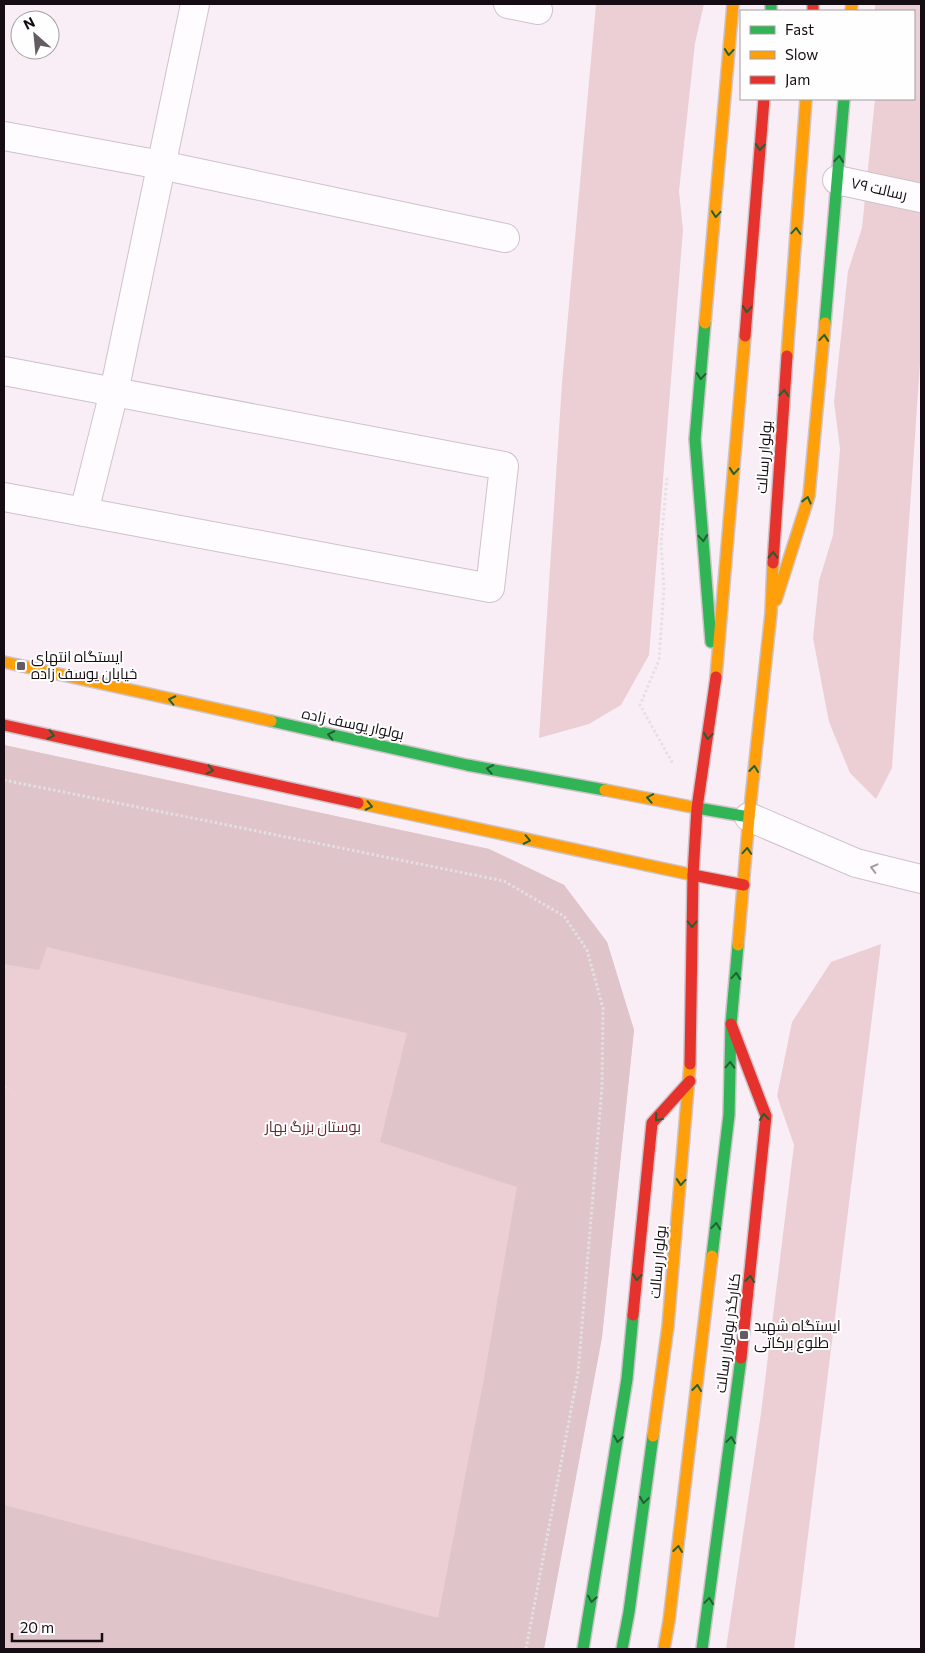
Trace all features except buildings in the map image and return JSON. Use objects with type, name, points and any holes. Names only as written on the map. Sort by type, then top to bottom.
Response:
[{"type":"main road","points":[[715,688],[695,439],[733,4]]},
{"type":"main road","name":"بولوار رسالت","points":[[622,1649],[629,1612],[668,1326],[690,1081],[693,875],[697,808],[715,688],[764,100]]},
{"type":"main road","name":"بولوار رسالت","points":[[744,885],[749,818],[771,613],[774,525],[806,100]]},
{"type":"main road","points":[[771,613],[809,496],[844,100]]},
{"type":"main road","name":"بولوار یوسف زاده","points":[[4,662],[467,765],[555,780],[749,818]]},
{"type":"main road","points":[[4,725],[475,829],[744,885],[731,1024],[729,1116],[671,1611],[664,1649]]},
{"type":"main road","name":"کنارگذر بولوار رسالت","points":[[702,1649],[744,1336],[766,1116],[731,1024]]},
{"type":"main road","points":[[583,1649],[628,1379],[652,1124],[690,1081]]},
{"type":"street","points":[[84,512],[114,392],[195,4]]},
{"type":"street","points":[[508,4],[538,10]]},
{"type":"street","points":[[4,136],[161,165],[505,238]]},
{"type":"street","name":"رسالت ۷۹","points":[[837,180],[921,198]]},
{"type":"street","points":[[4,371],[504,466],[490,588],[4,497]]},
{"type":"street","points":[[749,818],[856,864],[921,879]]},
{"type":"path","points":[[4,780],[504,881],[564,916],[587,950],[603,1008],[602,1087],[578,1373],[526,1649]]},
{"type":"path","points":[[4,1087],[9,1089]]},
{"type":"green space","points":[[596,4],[704,4],[695,43],[679,191],[683,230],[649,655],[621,705],[589,724],[539,738],[562,383]]},
{"type":"green space","points":[[875,4],[921,4],[921,349],[892,768],[876,799],[850,773],[829,722],[813,638],[819,581],[833,535],[840,449],[834,402],[848,271],[862,228],[875,100],[915,100],[915,10],[875,10]]},
{"type":"green space","name":"بوستان بزرگ بهار","points":[[4,745],[489,849],[564,885],[607,942],[634,1030],[602,1337],[544,1649],[4,1649]]},
{"type":"green space","points":[[881,944],[794,1649],[726,1649],[761,1413],[794,1145],[777,1096],[792,1022],[831,962]]},
{"type":"shaded area","points":[[4,745],[489,849],[564,885],[607,942],[634,1030],[602,1337],[544,1649],[4,1649],[4,1505],[438,1618],[484,1378],[517,1187],[380,1142],[407,1033],[47,947],[39,970],[4,964]]},
{"type":"traffic: fast","points":[[771,4],[771,10]]},
{"type":"traffic: fast","points":[[825,323],[844,100]]},
{"type":"traffic: fast","points":[[705,323],[695,439],[711,642]]},
{"type":"traffic: fast","points":[[271,721],[467,765],[605,790]]},
{"type":"traffic: fast","points":[[697,808],[749,817]]},
{"type":"traffic: fast","points":[[712,1256],[729,1115],[731,1024],[738,945]]},
{"type":"traffic: fast","points":[[583,1649],[627,1379],[633,1315]]},
{"type":"traffic: fast","points":[[702,1649],[741,1358]]},
{"type":"traffic: fast","points":[[622,1649],[629,1612],[653,1436]]},
{"type":"traffic: slow","points":[[705,323],[733,4]]},
{"type":"traffic: slow","points":[[851,10],[852,4]]},
{"type":"traffic: slow","points":[[787,356],[806,100]]},
{"type":"traffic: slow","points":[[776,600],[809,496],[825,323]]},
{"type":"traffic: slow","points":[[716,677],[745,336]]},
{"type":"traffic: slow","points":[[738,945],[749,817],[771,613],[773,563]]},
{"type":"traffic: slow","points":[[4,662],[271,721]]},
{"type":"traffic: slow","points":[[605,790],[697,808]]},
{"type":"traffic: slow","points":[[358,803],[693,875]]},
{"type":"traffic: slow","points":[[653,1436],[668,1326],[690,1064]]},
{"type":"traffic: slow","points":[[664,1649],[669,1621],[712,1256]]},
{"type":"traffic: jam","points":[[813,4],[813,10]]},
{"type":"traffic: jam","points":[[745,336],[764,100]]},
{"type":"traffic: jam","points":[[773,563],[787,356]]},
{"type":"traffic: jam","points":[[690,1064],[693,875],[697,808],[716,677]]},
{"type":"traffic: jam","points":[[4,725],[358,803]]},
{"type":"traffic: jam","points":[[693,875],[744,885]]},
{"type":"traffic: jam","points":[[731,1024],[766,1116],[741,1358]]},
{"type":"traffic: jam","points":[[633,1315],[652,1123],[690,1081]]},
{"type":"place","name":"ایستگاه انتهای خیابان یوسف زاده","points":[[21,666]]},
{"type":"place","name":"ایستگاه شهید طلوع برکاتی","points":[[744,1335]]}]
